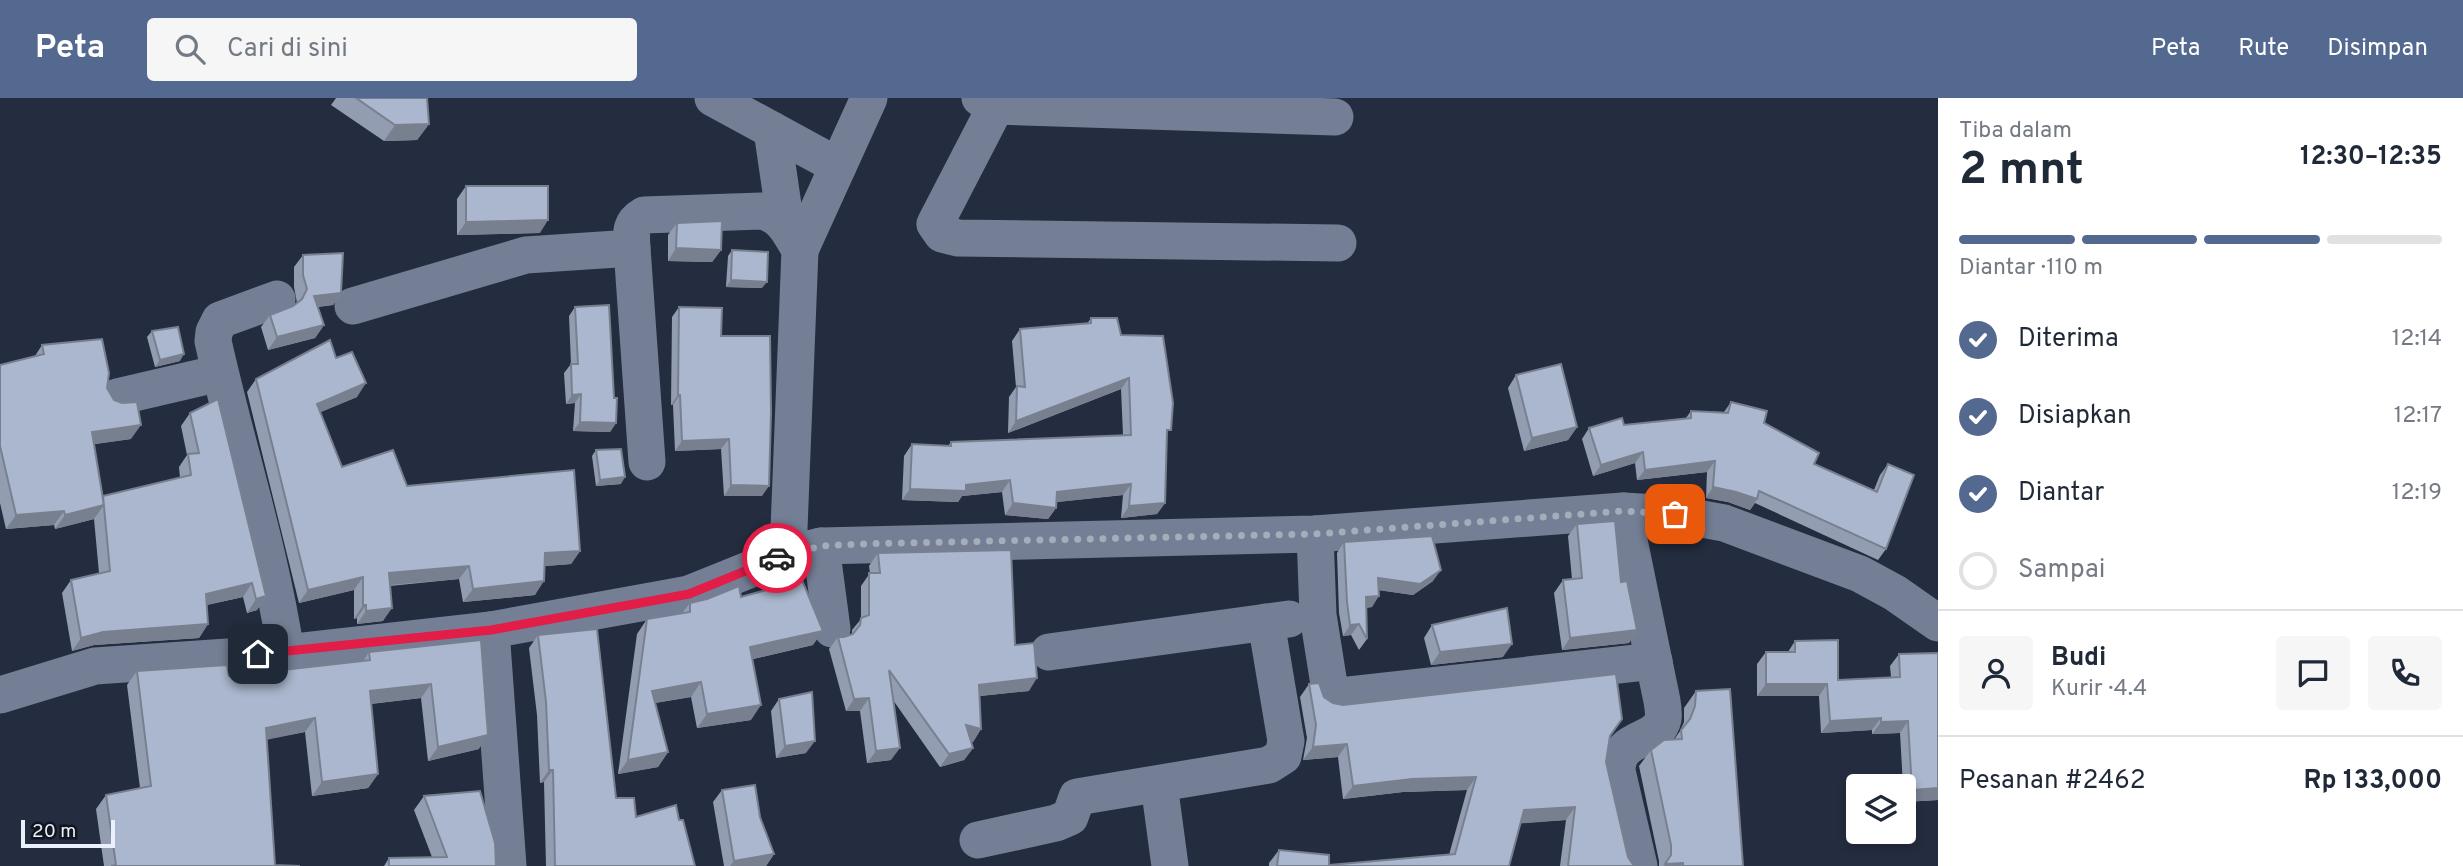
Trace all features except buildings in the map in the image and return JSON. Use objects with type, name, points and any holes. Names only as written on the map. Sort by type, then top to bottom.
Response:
[{"type":"street","points":[[713,98],[838,166]]},
{"type":"street","points":[[793,238],[838,166],[869,98]]},
{"type":"street","points":[[1335,117],[988,102],[935,224],[942,234],[958,238],[1338,243]]},
{"type":"street","points":[[772,130],[793,238],[804,550],[832,629]]},
{"type":"street","points":[[647,462],[631,229],[635,220],[645,215],[762,211],[774,214],[793,238]]},
{"type":"street","points":[[353,306],[526,255],[632,248]]},
{"type":"street","points":[[277,299],[220,320],[213,341],[265,542],[286,653]]},
{"type":"street","points":[[117,397],[220,373]]},
{"type":"street","points":[[0,695],[95,666],[286,653],[491,630],[689,594],[804,550],[1315,534],[1623,511],[1675,514],[1724,523],[1860,574],[1895,593],[1938,623]]},
{"type":"street","points":[[1623,511],[1662,701],[1663,719],[1659,727],[1622,750],[1617,760],[1617,771],[1639,866]]},
{"type":"street","points":[[1315,534],[1318,615],[1331,697],[1654,661]]},
{"type":"street","points":[[1049,652],[1318,615]]},
{"type":"street","points":[[978,840],[1056,823],[1070,817],[1077,797],[1269,765],[1283,756],[1286,741],[1266,622]]},
{"type":"street","points":[[491,630],[508,866]]},
{"type":"street","points":[[1159,784],[1170,866]]},
{"type":"way so far","points":[[777,558],[821,546],[858,544],[1315,534],[1623,511],[1675,514]]},
{"type":"route","points":[[258,654],[491,630],[662,599],[689,594],[777,558]]}]
